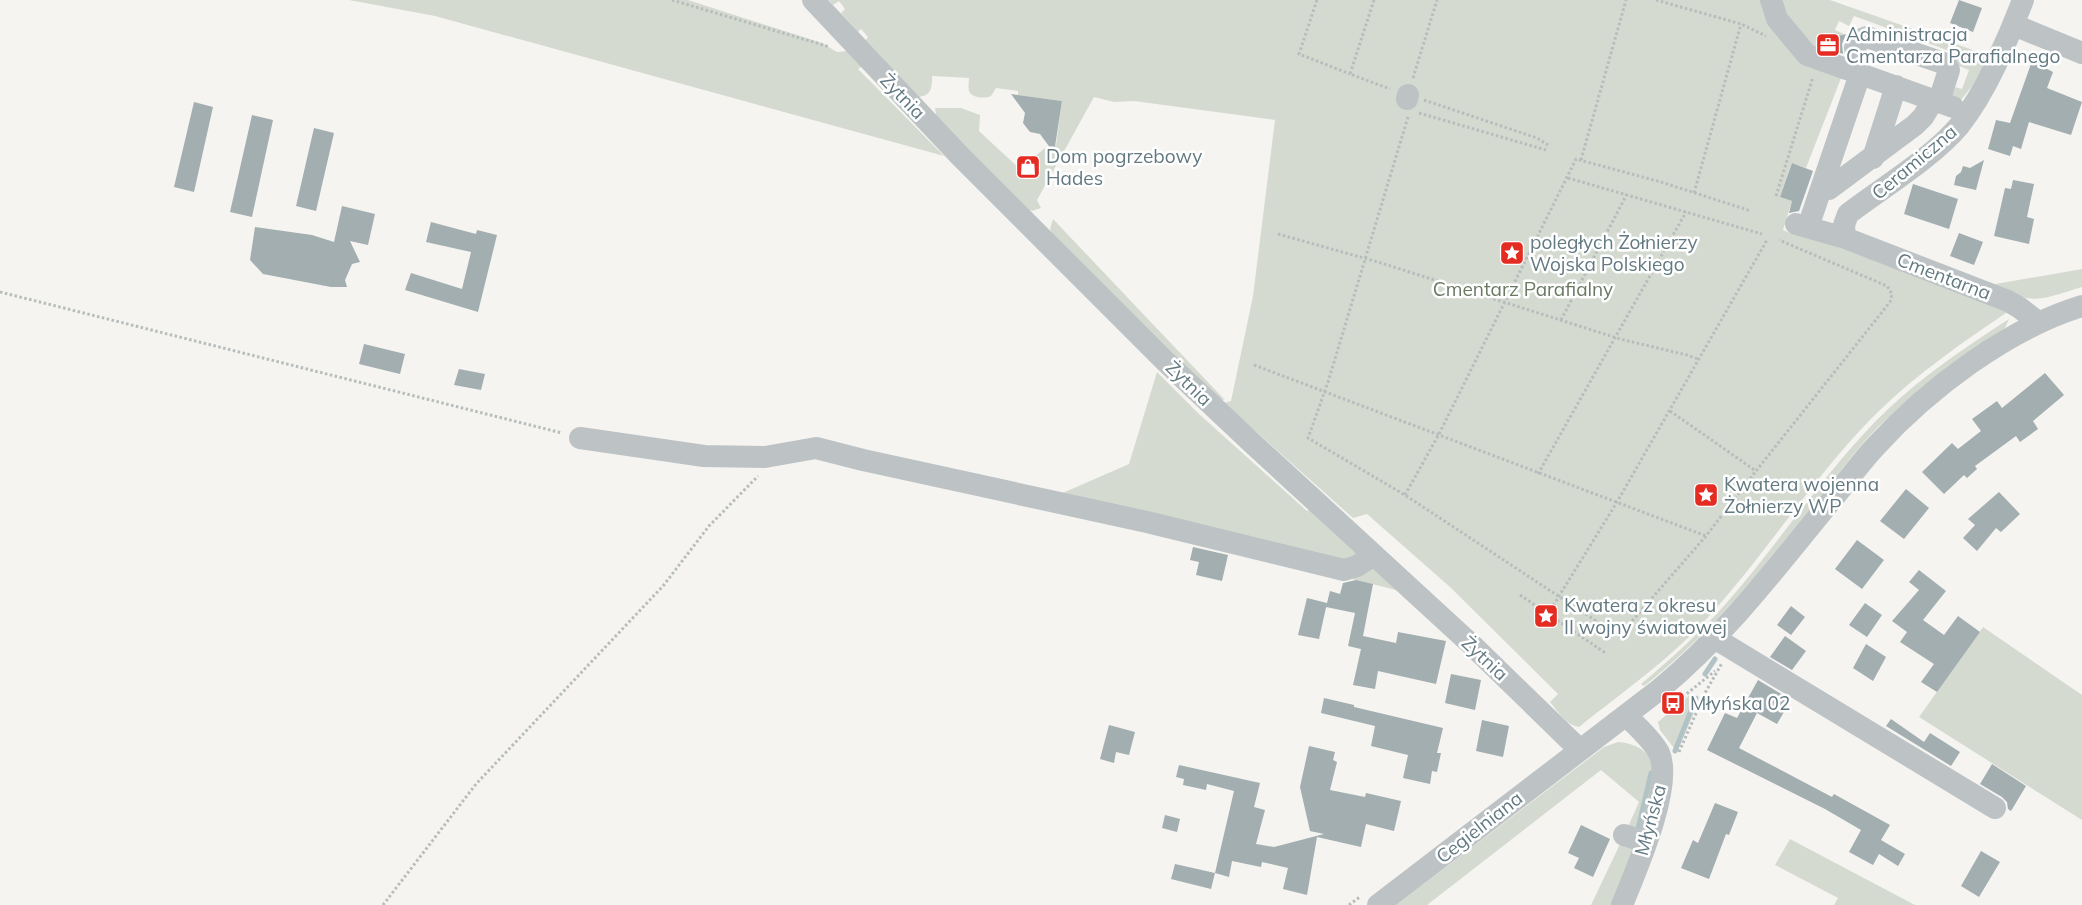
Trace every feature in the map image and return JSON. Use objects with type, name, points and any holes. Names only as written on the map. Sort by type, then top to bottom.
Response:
[{"type":"street","name":"Żytnia","points":[[813,0],[848,40],[1164,360],[1473,646],[1580,750]]},
{"type":"street","points":[[1771,0],[1773,12],[1807,55],[1936,100],[1967,114]]},
{"type":"street","name":"Ceramiczna","points":[[1845,238],[1844,225],[1848,214],[1936,148],[1952,133],[1967,114],[1989,79],[2014,25],[2023,0]]},
{"type":"street","points":[[2014,25],[2082,53]]},
{"type":"street","points":[[1867,36],[1946,64],[1949,70],[1936,100],[1915,125],[1829,189],[1822,188],[1860,74],[1855,48],[1858,41],[1867,36]]},
{"type":"street","points":[[1872,158],[1896,86]]},
{"type":"street","name":"Cmentarna","points":[[1822,188],[1802,226],[1845,238],[2008,301],[2038,322]]},
{"type":"street","name":"Cegielniana","points":[[1378,905],[1682,671],[1724,644],[1757,593],[1874,447],[1924,400],[1986,352],[2038,322],[2082,306]]},
{"type":"street","points":[[580,438],[704,456],[778,456],[795,451],[825,449],[864,460],[1147,522],[1344,570],[1358,566],[1374,555]]},
{"type":"street","points":[[1724,644],[1995,808]]},
{"type":"street","name":"Młyńska","points":[[1622,905],[1646,842],[1663,772],[1655,748],[1626,715]]},
{"type":"street","points":[[1624,835],[1646,842]]},
{"type":"path","points":[[672,0],[832,48],[848,40]]},
{"type":"path","points":[[1317,0],[1299,54],[1350,74]]},
{"type":"path","points":[[1407,97],[1437,0]]},
{"type":"path","points":[[1581,160],[1626,0]]},
{"type":"path","points":[[1656,0],[1741,24],[1771,38]]},
{"type":"path","points":[[1694,193],[1741,24]]},
{"type":"path","points":[[1776,196],[1818,59]]},
{"type":"path","points":[[1546,150],[1410,110],[1325,391],[1308,438],[1405,495],[1619,636],[1706,536],[1892,299],[1892,292],[1887,286],[1779,240]]},
{"type":"path","points":[[1405,495],[1438,434],[1576,159],[1751,211]]},
{"type":"path","points":[[1568,178],[1762,234]]},
{"type":"path","points":[[1561,320],[1627,194]]},
{"type":"path","points":[[1538,474],[1686,212]]},
{"type":"path","points":[[1278,234],[1365,259],[1615,337],[1698,360]]},
{"type":"path","points":[[1548,614],[1617,502],[1768,240]]},
{"type":"path","points":[[0,292],[580,438]]},
{"type":"path","points":[[1254,365],[1706,536]]},
{"type":"path","points":[[1670,411],[1756,471]]},
{"type":"path","points":[[383,905],[476,784],[662,586],[709,526],[778,456]]},
{"type":"path","points":[[1520,596],[1607,654]]},
{"type":"path","points":[[1678,753],[1718,668],[1724,644]]},
{"type":"path","points":[[1672,706],[1718,668]]},
{"type":"green space","points":[[349,0],[688,0],[822,43],[837,52],[848,51],[864,65],[858,69],[944,156],[435,16]]},
{"type":"green space","name":"Cmentarz Parafialny","points":[[829,0],[1830,0],[1987,55],[1999,30],[2003,31],[1972,86],[1961,100],[1951,100],[1951,86],[1962,89],[1969,70],[1952,63],[1955,53],[1854,16],[1849,26],[1839,21],[1835,30],[1844,34],[1833,38],[1843,73],[1806,168],[1792,163],[1780,197],[1792,201],[1783,230],[1792,234],[1796,231],[2006,311],[2006,313],[1925,371],[1880,410],[1835,458],[1733,589],[1696,630],[1648,673],[1579,727],[1574,726],[1559,714],[1550,702],[1558,694],[1450,587],[1367,514],[1353,518],[1224,403],[1231,401],[1253,296],[1275,120],[1134,101],[1114,102],[1094,97],[1037,200],[1041,208],[1032,211],[1027,209],[937,120],[935,108],[961,108],[980,115],[979,131],[1020,169],[1046,147],[1056,145],[1062,101],[1018,95],[1018,91],[996,88],[991,96],[979,97],[970,93],[969,78],[932,76],[929,92],[919,97],[866,40],[868,37],[861,29],[858,32],[841,13],[845,9],[839,1],[833,5]]},
{"type":"green space","points":[[1053,219],[1225,399],[1216,401],[1053,235],[1050,229]]},
{"type":"green space","points":[[2082,269],[2082,287],[2045,298],[2036,299],[2017,296],[1990,285]]},
{"type":"green space","points":[[2009,319],[2005,328],[1931,381],[1896,410],[1858,449],[1757,573],[1715,621],[1669,665],[1644,686],[1641,684],[1687,644],[1719,611],[1845,455],[1887,410],[1946,362]]},
{"type":"green space","points":[[1157,372],[1199,414],[1307,511],[1312,508],[1356,547],[1357,556],[1355,562],[1058,495],[1129,464]]},
{"type":"green space","points":[[1372,567],[1404,592],[1344,577]]},
{"type":"green space","points":[[1983,627],[2082,695],[2082,820],[1919,717]]},
{"type":"green space","points":[[1692,693],[1699,701],[1677,752],[1660,730],[1658,722]]},
{"type":"green space","points":[[1618,742],[1635,746],[1645,752],[1652,762],[1652,782],[1641,834],[1627,829],[1639,802],[1601,770],[1427,905],[1396,905],[1604,747]]},
{"type":"green space","points":[[1790,839],[1915,905],[1834,905],[1838,898],[1775,865]]},
{"type":"green space","points":[[1621,842],[1635,847],[1614,905],[1591,905]]},
{"type":"building","points":[[1959,0],[1982,8],[1973,32],[1950,23]]},
{"type":"building","points":[[1846,34],[1842,44],[1843,54],[1824,47],[1822,40]]},
{"type":"building","points":[[2032,61],[2053,72],[2047,88],[2082,102],[2071,135],[2029,122],[2021,149],[2013,146],[2010,156],[1988,149],[1996,120],[2010,123]]},
{"type":"building","points":[[1011,94],[1062,101],[1054,153],[1040,134],[1030,132],[1023,123],[1025,113]]},
{"type":"building","points":[[194,102],[213,107],[194,192],[174,187]]},
{"type":"building","points":[[252,115],[273,120],[252,217],[230,212]]},
{"type":"building","points":[[314,128],[334,133],[316,211],[296,206]]},
{"type":"building","points":[[1984,160],[1976,190],[1954,185],[1956,176],[1961,172],[1963,166],[1970,168]]},
{"type":"building","points":[[1792,163],[1813,171],[1799,211],[1789,213],[1792,201],[1780,197]]},
{"type":"building","points":[[2013,180],[2034,184],[2027,217],[2034,219],[2029,244],[1994,236],[2005,188],[2011,189]]},
{"type":"building","points":[[1913,184],[1958,199],[1949,229],[1904,214]]},
{"type":"building","points":[[342,206],[375,214],[368,245],[350,241],[360,262],[352,264],[345,280],[347,287],[331,287],[263,274],[250,260],[255,227],[312,235],[334,242]]},
{"type":"building","points":[[431,222],[476,234],[477,230],[497,235],[478,312],[405,290],[411,273],[462,289],[471,252],[426,242]]},
{"type":"building","points":[[1959,233],[1983,242],[1974,265],[1950,256]]},
{"type":"building","points":[[364,344],[405,354],[400,374],[359,364]]},
{"type":"building","points":[[459,369],[485,374],[481,390],[454,385]]},
{"type":"building","points":[[2045,373],[2064,395],[2033,421],[2038,429],[2020,442],[2016,436],[1975,466],[1977,469],[1967,478],[1964,475],[1944,494],[1922,472],[1952,443],[1958,449],[1981,431],[1972,419],[1997,401],[2002,408]]},
{"type":"building","points":[[1906,489],[1929,508],[1904,539],[1880,521]]},
{"type":"building","points":[[1999,492],[2020,514],[2001,532],[1996,528],[1977,551],[1963,538],[1975,525],[1968,519]]},
{"type":"building","points":[[1857,540],[1884,560],[1862,589],[1835,569]]},
{"type":"building","points":[[1193,547],[1228,555],[1222,581],[1196,575],[1199,562],[1190,560]]},
{"type":"building","points":[[1919,570],[1946,591],[1923,620],[1944,635],[1958,616],[1980,632],[1937,692],[1921,682],[1934,664],[1900,642],[1907,632],[1892,621],[1919,590],[1909,582]]},
{"type":"building","points":[[1356,580],[1373,584],[1363,636],[1396,643],[1398,632],[1446,641],[1436,684],[1378,671],[1375,689],[1353,685],[1361,649],[1348,646],[1355,613],[1326,607],[1330,591],[1340,594],[1343,583]]},
{"type":"building","points":[[1307,598],[1327,603],[1319,639],[1298,635]]},
{"type":"building","points":[[1865,603],[1882,615],[1867,637],[1849,625]]},
{"type":"building","points":[[1791,606],[1805,617],[1791,635],[1777,625]]},
{"type":"building","points":[[1785,636],[1806,651],[1792,670],[1770,657]]},
{"type":"building","points":[[1866,644],[1886,657],[1873,681],[1853,668]]},
{"type":"building","points":[[1451,674],[1481,680],[1475,710],[1445,703]]},
{"type":"building","points":[[1758,680],[1791,700],[1777,724],[1757,713],[1739,748],[1832,797],[1834,794],[1890,825],[1881,840],[1905,854],[1898,866],[1879,854],[1873,865],[1849,852],[1861,830],[1825,809],[1707,750],[1725,713],[1737,718]]},
{"type":"building","points":[[1324,698],[1443,728],[1437,753],[1441,753],[1437,772],[1432,771],[1430,784],[1403,778],[1408,755],[1371,746],[1375,726],[1321,713]]},
{"type":"building","points":[[1891,719],[1924,742],[1930,733],[1960,752],[1951,766],[1886,726]]},
{"type":"building","points":[[1482,720],[1509,726],[1503,757],[1476,751]]},
{"type":"building","points":[[1109,725],[1135,732],[1129,755],[1116,752],[1114,763],[1100,759]]},
{"type":"building","points":[[1309,746],[1335,752],[1333,760],[1337,762],[1330,790],[1365,797],[1366,793],[1401,801],[1394,831],[1366,824],[1361,847],[1317,837],[1307,895],[1283,889],[1288,868],[1262,862],[1261,867],[1232,861],[1229,877],[1215,873],[1234,791],[1207,784],[1206,790],[1183,785],[1184,779],[1176,777],[1179,765],[1260,783],[1254,807],[1265,810],[1256,844],[1274,847],[1324,834],[1310,831],[1300,787]]},
{"type":"building","points":[[1992,764],[2026,786],[2011,811],[2008,809],[2007,802],[2002,797],[1980,784]]},
{"type":"building","points":[[1715,803],[1738,812],[1729,835],[1726,834],[1709,879],[1681,868],[1693,840],[1698,843]]},
{"type":"building","points":[[1165,815],[1180,819],[1177,832],[1162,828]]},
{"type":"building","points":[[1581,825],[1610,839],[1593,877],[1574,868],[1579,858],[1568,853]]},
{"type":"building","points":[[1981,851],[2000,862],[1979,897],[1961,886]]},
{"type":"building","points":[[1175,864],[1215,873],[1211,889],[1171,879]]},
{"type":"waterway","points":[[1705,674],[1715,659]]},
{"type":"waterway","points":[[1675,751],[1696,698]]},
{"type":"waterway","points":[[1637,833],[1651,773]]},
{"type":"place","name":"Administracja Cmentarza Parafialnego","points":[[1828,45]]},
{"type":"place","name":"Dom pogrzebowy Hades","points":[[1028,167]]},
{"type":"place","name":"poległych Żołnierzy Wojska Polskiego","points":[[1512,253]]},
{"type":"place","name":"Kwatera wojenna Żołnierzy WP","points":[[1706,495]]},
{"type":"place","name":"Kwatera z okresu II wojny światowej","points":[[1546,616]]},
{"type":"place","name":"Młyńska 02","points":[[1673,703]]}]
